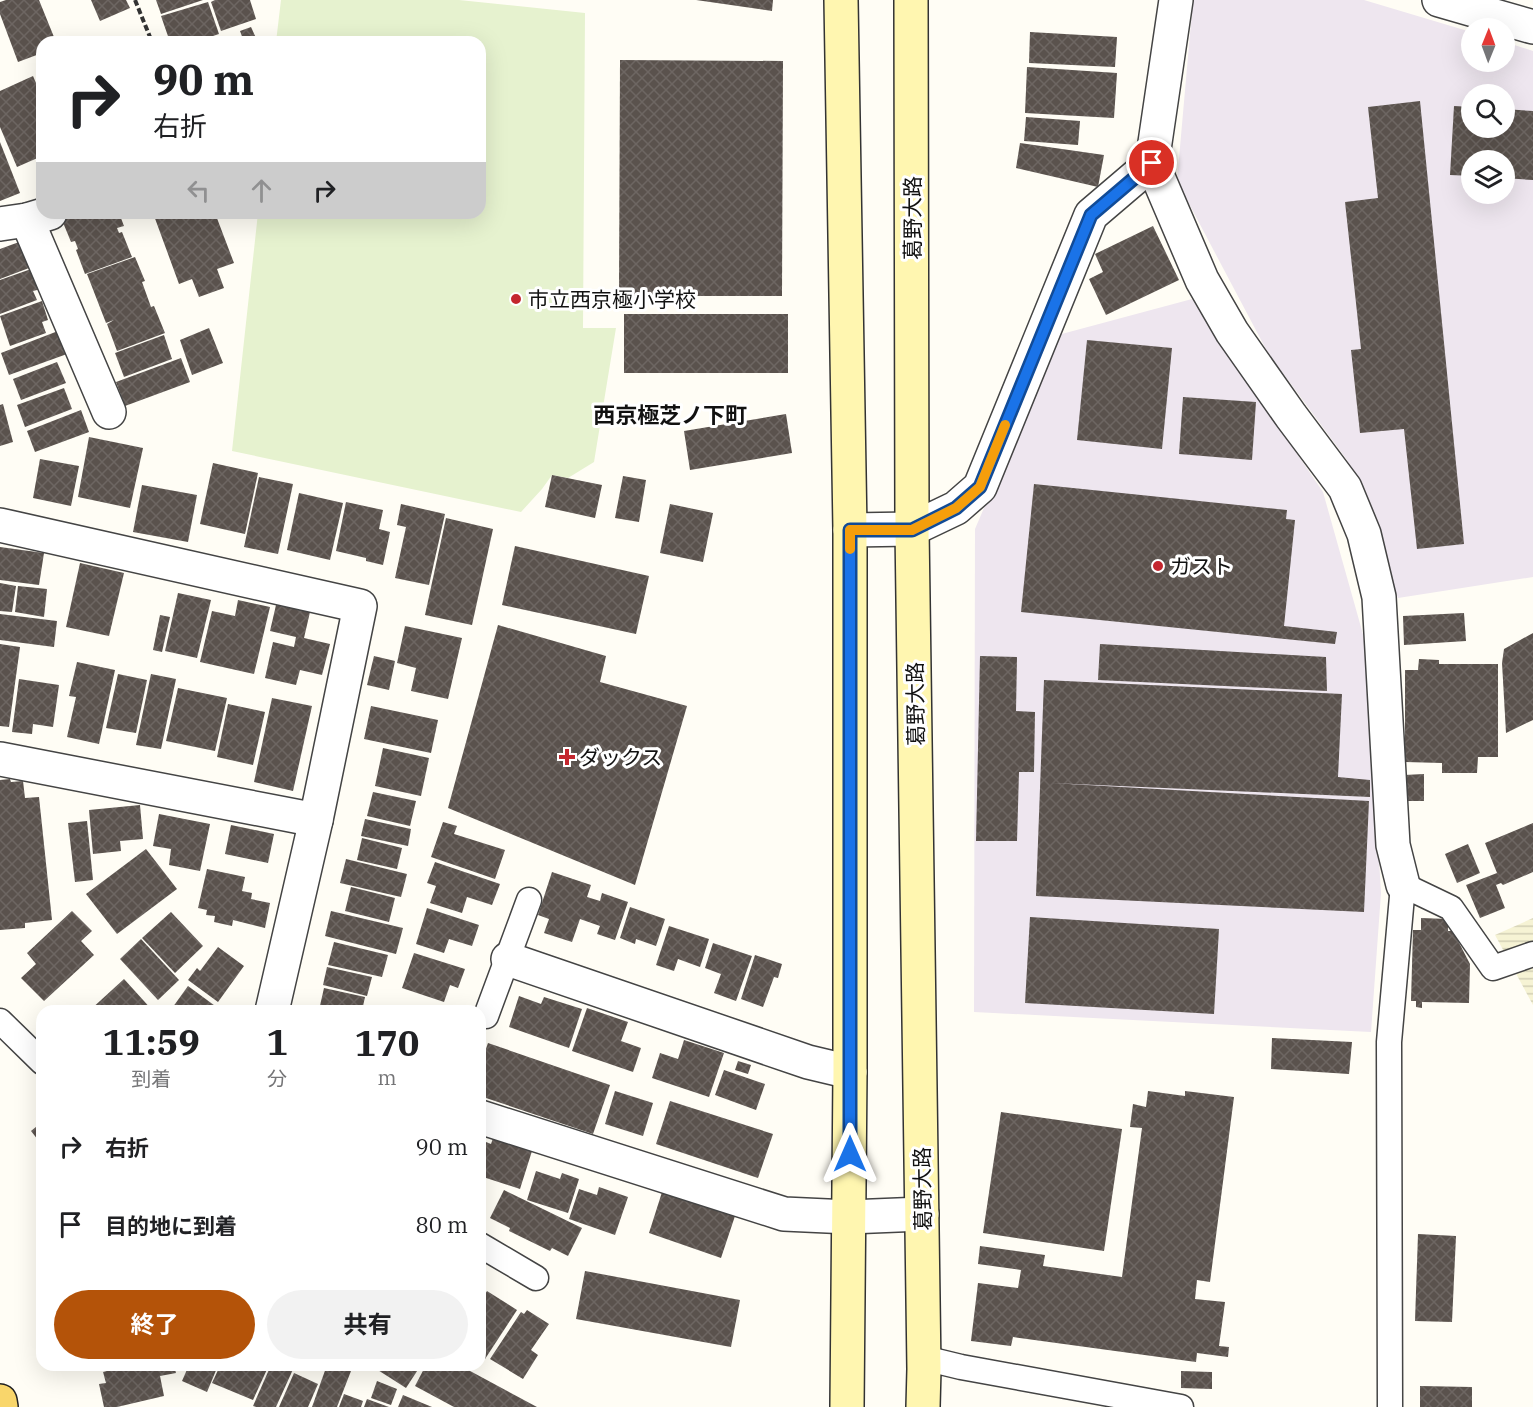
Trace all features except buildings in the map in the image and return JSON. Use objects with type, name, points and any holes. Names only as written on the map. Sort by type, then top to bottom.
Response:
[{"type":"main road","points":[[0,1401],[1,1407]]},
{"type":"street","points":[[841,0],[850,530],[850,1072],[847,1407]]},
{"type":"street","name":"葛野大路","points":[[911,0],[912,530],[923,1407]]},
{"type":"street","points":[[1176,0],[1152,163],[1202,280],[1232,332],[1291,417],[1345,488],[1364,534],[1379,597],[1393,845],[1403,885]]},
{"type":"street","points":[[1439,0],[1533,27]]},
{"type":"street","points":[[850,530],[912,530],[956,508],[980,487],[1091,215],[1152,163]]},
{"type":"street","points":[[26,219],[109,412]]},
{"type":"street","points":[[0,525],[360,606],[316,820],[273,1005]]},
{"type":"street","points":[[0,759],[316,820]]},
{"type":"street","points":[[508,959],[808,1062],[850,1072]]},
{"type":"street","points":[[486,1120],[784,1214],[849,1216],[922,1214]]},
{"type":"lane","points":[[1390,1407],[1389,1042],[1403,885],[1450,908],[1493,968],[1533,954]]},
{"type":"lane","points":[[486,1016],[529,900]]},
{"type":"lane","points":[[0,1021],[36,1056]]},
{"type":"lane","points":[[486,1249],[536,1278]]},
{"type":"lane","points":[[924,1358],[961,1367],[1181,1407]]},
{"type":"path","points":[[135,0],[150,36]]},
{"type":"shaded area","points":[[1193,0],[1364,0],[1461,29],[1461,72],[1515,72],[1515,45],[1533,51],[1533,577],[1398,598],[1347,460],[1268,353],[1177,181]]},
{"type":"shaded area","points":[[1192,299],[1323,492],[1366,645],[1381,893],[1371,1032],[974,1012],[975,529],[1058,335]]},
{"type":"shaded area","points":[[1533,918],[1533,1005],[1495,935]]},
{"type":"green space","points":[[281,0],[459,0],[585,13],[583,328],[616,328],[594,462],[568,478],[552,475],[521,512],[232,451],[257,219],[486,219],[486,36],[277,36]]},
{"type":"slow traffic","points":[[850,549],[850,530],[912,530],[956,508],[980,487],[1005,425]]},
{"type":"place","name":"市立西京極小学校","points":[[516,299]]},
{"type":"place","name":"ガスト","points":[[1158,566]]},
{"type":"place","name":"ダックス","points":[[567,757]]},
{"type":"district","name":"西京極芝ノ下町","points":[[670,414]]},
{"type":"route","points":[[850,1154],[850,530],[912,530],[956,508],[980,487],[1091,215],[1152,163]]}]
